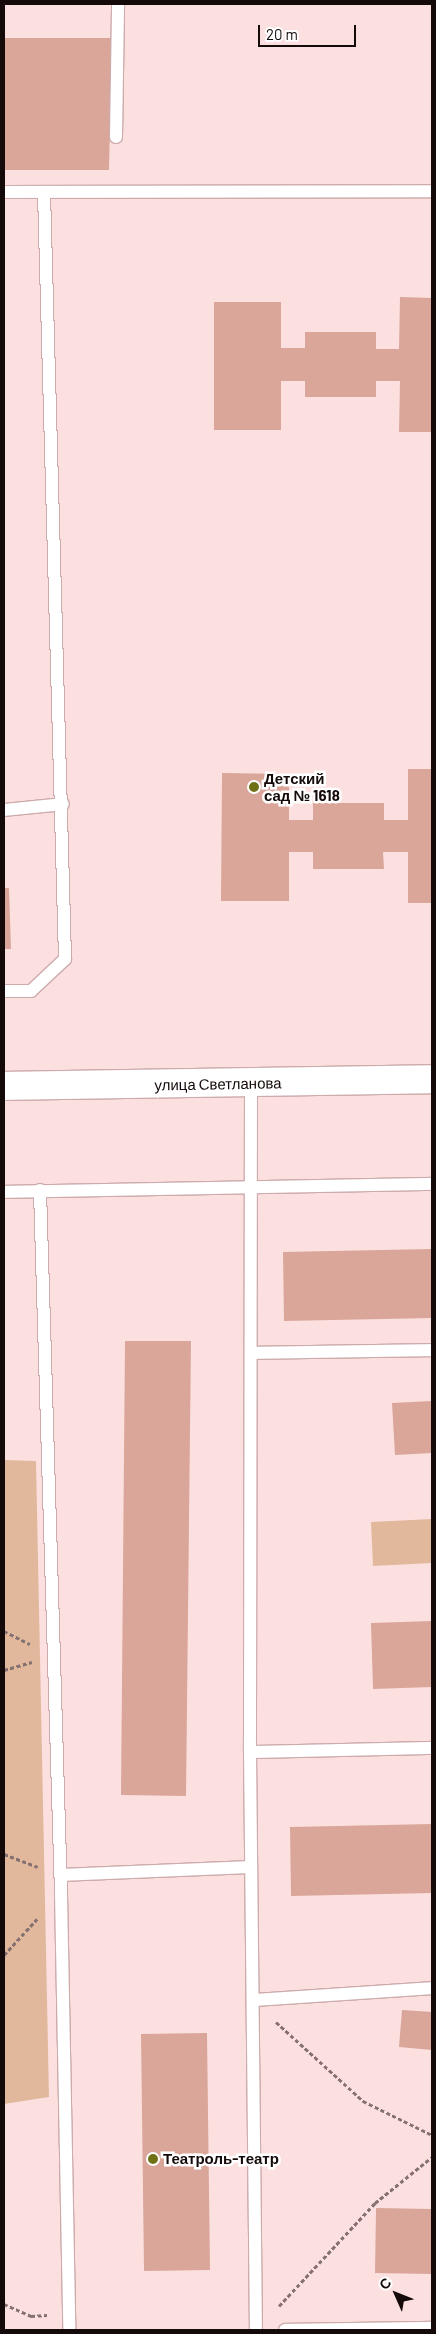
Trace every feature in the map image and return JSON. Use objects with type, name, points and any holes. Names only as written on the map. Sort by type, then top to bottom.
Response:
[{"type":"street","name":"улица Светланова","points":[[4,1086],[251,1084],[432,1079]]},
{"type":"lane","points":[[116,137],[118,4]]},
{"type":"lane","points":[[4,192],[432,191]]},
{"type":"lane","points":[[4,991],[31,991],[66,959],[44,193]]},
{"type":"lane","points":[[4,810],[63,804]]},
{"type":"lane","points":[[251,1084],[250,1752],[256,2330]]},
{"type":"lane","points":[[4,1192],[432,1184]]},
{"type":"lane","points":[[40,1190],[61,1894],[69,2330]]},
{"type":"lane","points":[[251,1353],[432,1350]]},
{"type":"lane","points":[[250,1752],[432,1748]]},
{"type":"lane","points":[[60,1875],[252,1867]]},
{"type":"lane","points":[[253,2000],[432,1988]]},
{"type":"lane","points":[[285,2330],[432,2328]]},
{"type":"path","points":[[4,1854],[60,1875]]},
{"type":"path","points":[[4,1955],[61,1894]]},
{"type":"path","points":[[253,2000],[363,2101],[432,2135]]},
{"type":"path","points":[[276,2309],[375,2203],[432,2157]]},
{"type":"path","points":[[4,2304],[32,2316]]},
{"type":"shaded area","points":[[4,1460],[36,1461],[49,2097],[4,2104]]},
{"type":"shaded area","points":[[432,1519],[432,1563],[373,1566],[371,1522]]},
{"type":"building","points":[[4,38],[112,38],[109,170],[4,170]]},
{"type":"building","points":[[400,297],[432,298],[432,432],[399,432],[400,381],[376,381],[376,397],[305,397],[305,381],[281,381],[281,430],[214,430],[214,302],[281,302],[281,348],[305,348],[305,332],[376,332],[376,349],[399,349]]},
{"type":"building","points":[[408,769],[432,769],[432,903],[408,903],[408,852],[383,852],[384,869],[313,869],[313,852],[289,852],[289,901],[221,901],[222,773],[289,774],[289,820],[313,820],[313,803],[384,803],[384,820],[408,820]]},
{"type":"building","points":[[4,888],[9,888],[11,949],[4,949]]},
{"type":"building","points":[[432,1249],[432,1318],[284,1321],[283,1252]]},
{"type":"building","points":[[125,1341],[191,1341],[186,1796],[121,1795]]},
{"type":"building","points":[[432,1401],[432,1453],[395,1455],[392,1403]]},
{"type":"building","points":[[432,1621],[432,1687],[373,1689],[371,1623]]},
{"type":"building","points":[[432,1824],[432,1893],[291,1896],[290,1827]]},
{"type":"building","points":[[402,2010],[432,2012],[432,2050],[399,2047]]},
{"type":"building","points":[[207,2033],[210,2270],[144,2271],[141,2034]]},
{"type":"building","points":[[376,2208],[432,2209],[432,2274],[375,2273]]},
{"type":"place","name":"Детский сад № 1618","points":[[254,787]]},
{"type":"place","name":"Театроль-театр","points":[[153,2159]]}]
